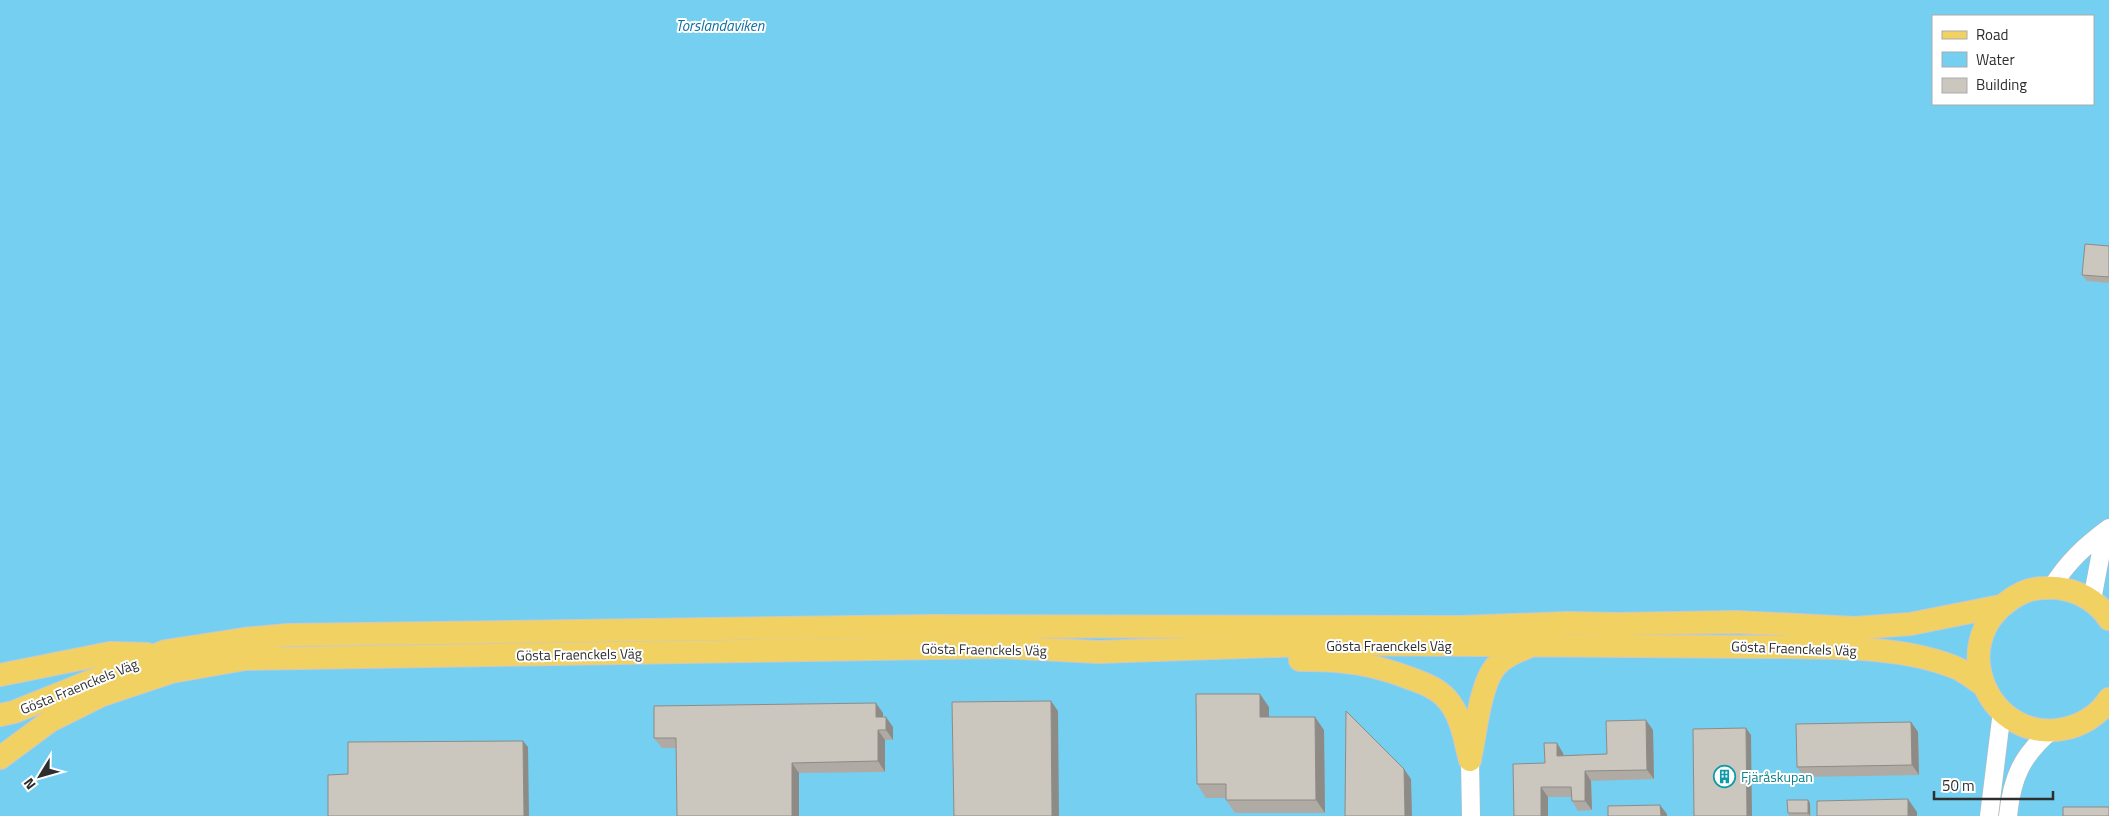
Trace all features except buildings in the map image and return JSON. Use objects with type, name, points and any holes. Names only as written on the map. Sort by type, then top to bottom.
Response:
[{"type":"main road","name":"Gösta Fraenckels Väg","points":[[2109,618],[2092,600],[2073,591],[2052,587],[2025,592],[2001,606],[1988,623],[1980,643],[1978,664],[1983,685],[1991,700],[2002,711],[2025,726],[2052,730],[2099,721],[2099,711],[2109,699]]},
{"type":"main road","name":"Gösta Fraenckels Väg","points":[[0,715],[14,712],[158,654],[195,645],[288,635],[1101,626],[1402,628],[1567,623],[1736,622],[1855,628],[1888,627],[1963,615],[2001,606]]},
{"type":"main road","name":"Gösta Fraenckels Väg","points":[[0,758],[50,722],[102,695],[171,672],[245,659],[1001,647],[1098,652],[1333,644],[1790,647],[1889,652],[1929,659],[1956,667],[1983,685]]},
{"type":"main road","points":[[1470,760],[1489,676],[1504,658],[1534,645]]},
{"type":"main road","points":[[1212,649],[1247,658],[1352,662],[1379,667],[1421,682],[1443,694],[1454,707],[1470,760]]},
{"type":"main road","name":"Gösta Fraenckels Väg","points":[[0,675],[110,653],[158,654]]},
{"type":"street","points":[[2052,587],[2061,572],[2074,557],[2107,529]]},
{"type":"street","points":[[2092,600],[2107,529]]},
{"type":"street","points":[[1989,816],[2002,711]]},
{"type":"street","points":[[2008,816],[2012,789],[2022,762],[2034,745],[2052,730]]},
{"type":"street","points":[[1470,760],[1471,816]]},
{"type":"water","name":"Torslandaviken","points":[[0,0],[2109,0],[2109,816],[0,816]]},
{"type":"place","name":"Fjäråskupan","points":[[1725,776]]}]
